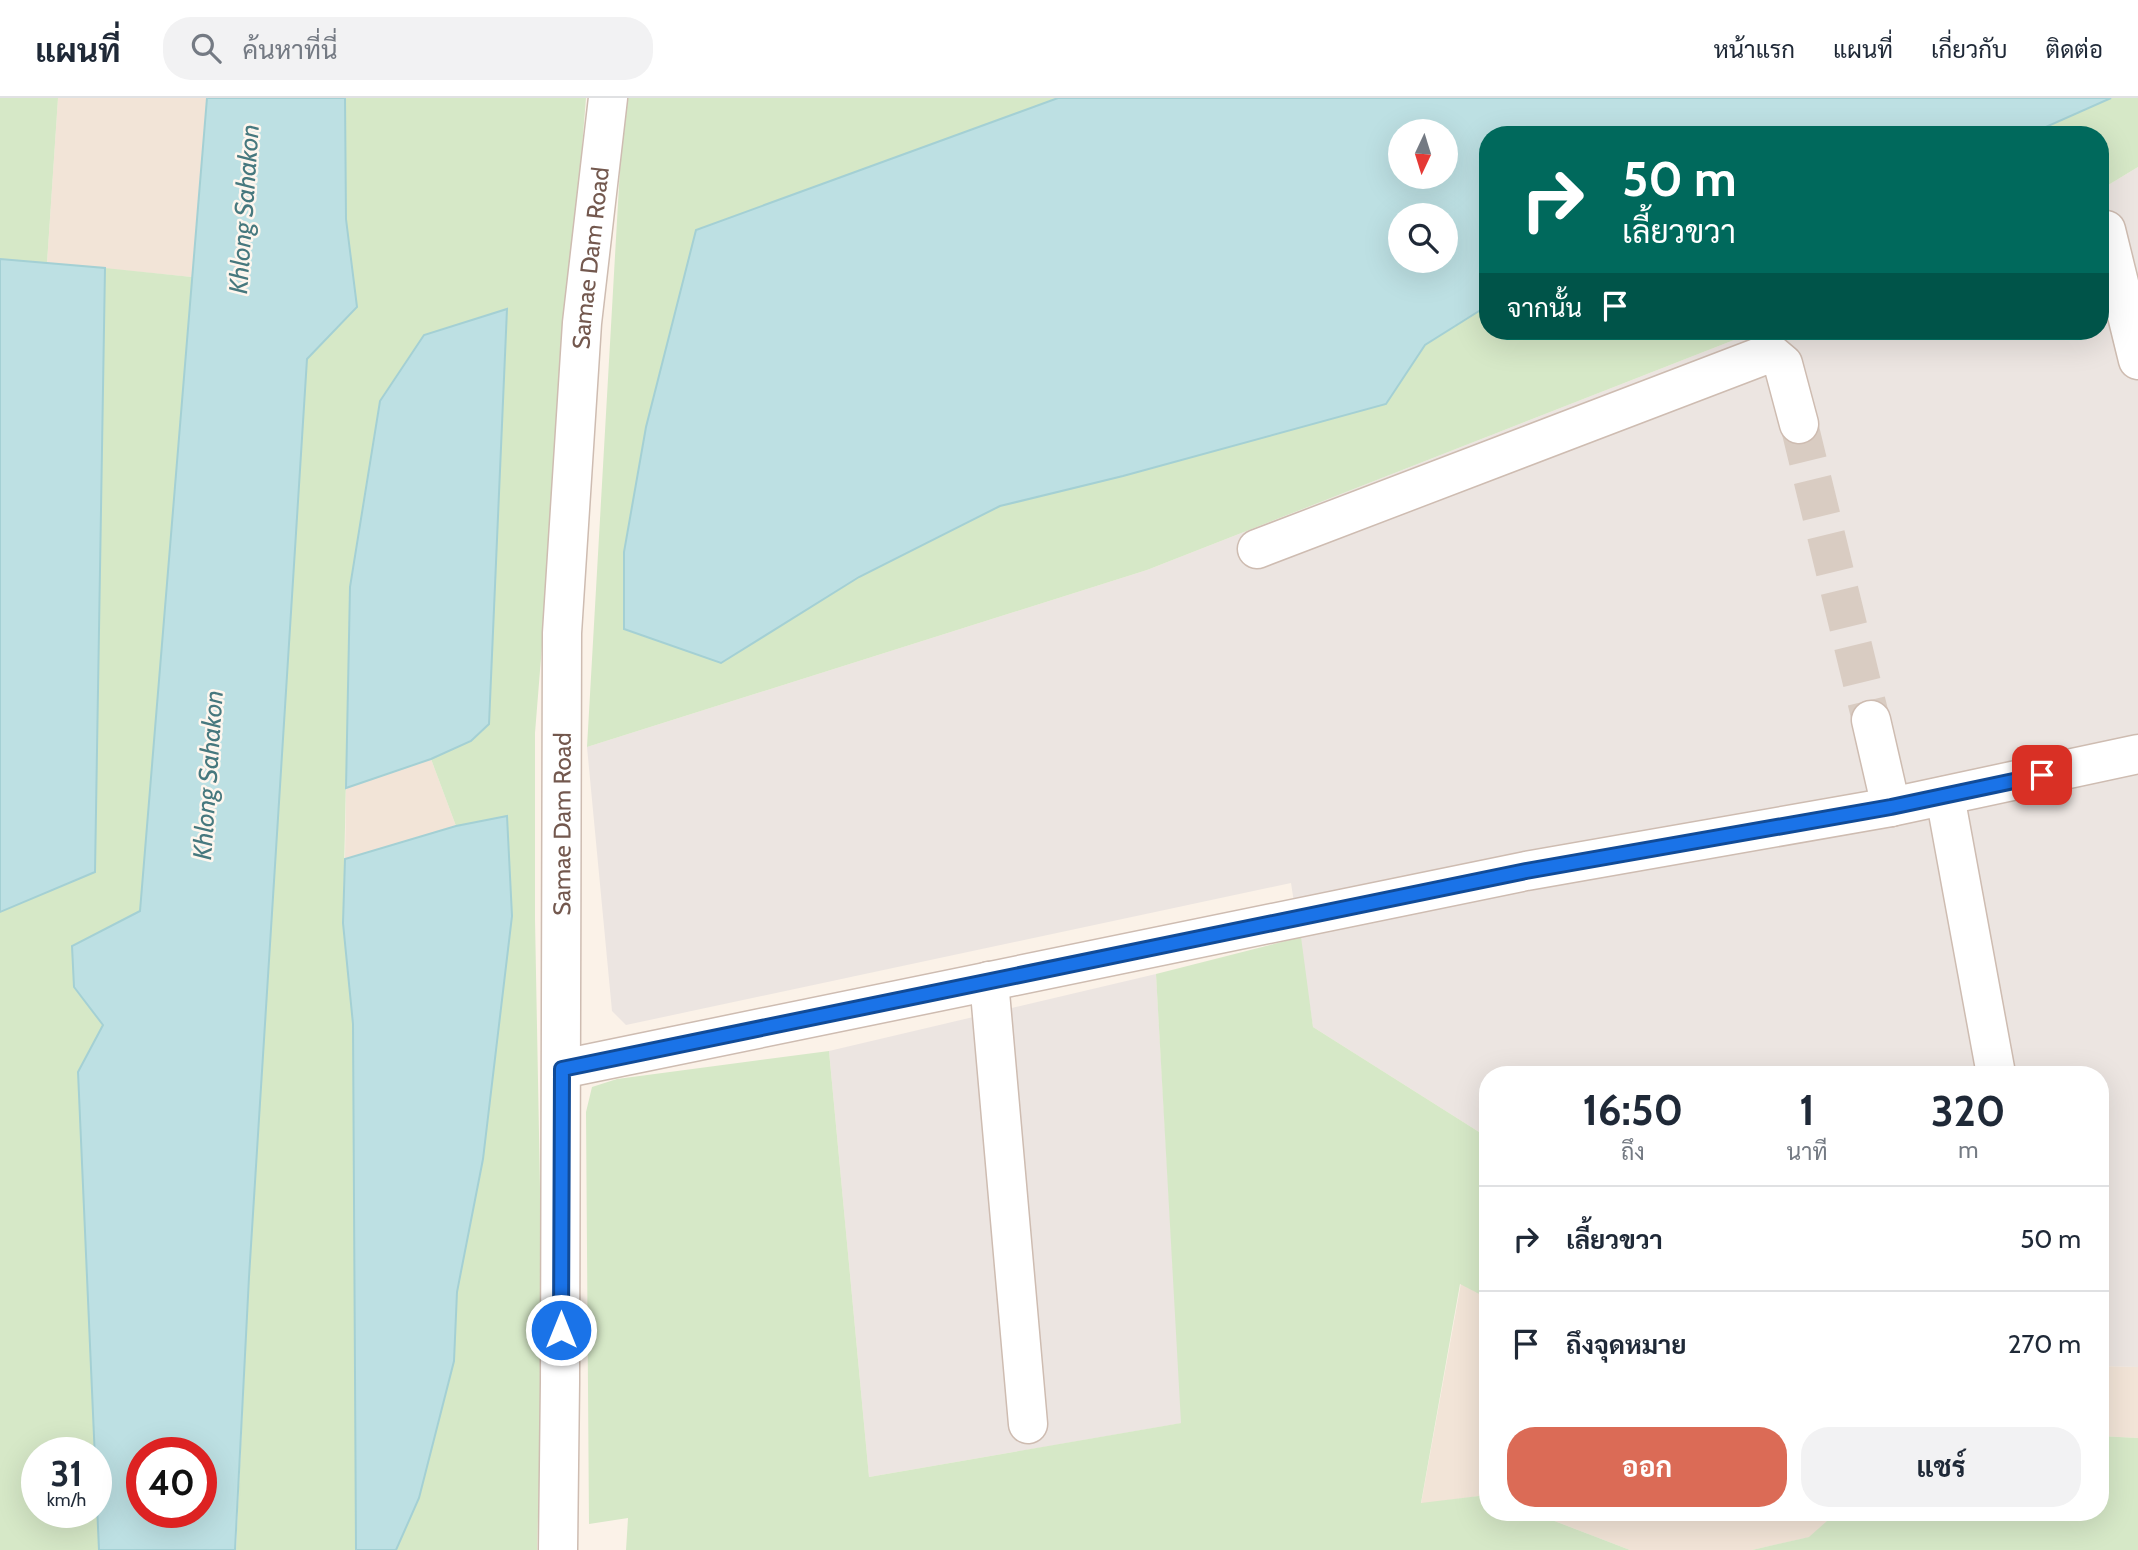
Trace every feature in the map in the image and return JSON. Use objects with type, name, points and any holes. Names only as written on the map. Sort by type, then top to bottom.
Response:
[{"type":"street","name":"Samae Dam Road","points":[[558,1550],[562,633],[582,323],[608,98]]},
{"type":"street","points":[[2109,242],[2138,360]]},
{"type":"street","points":[[1257,549],[1770,353],[1783,364],[1799,424]]},
{"type":"street","points":[[1871,720],[1891,807]]},
{"type":"street","points":[[562,1069],[1526,871],[1891,807],[2138,754]]},
{"type":"street","points":[[1945,796],[1995,1066]]},
{"type":"street","points":[[989,981],[1028,1424]]},
{"type":"shaded area","points":[[58,98],[207,98],[192,277],[47,263]]},
{"type":"shaded area","points":[[2138,167],[2138,1367],[2109,1366],[2109,1066],[1479,1066],[1479,1132],[1313,1027],[1291,883],[626,1025],[612,1011],[587,747],[1147,570],[1734,340],[2109,340],[2109,185]]},
{"type":"shaded area","points":[[431,759],[456,826],[345,859],[346,788]]},
{"type":"shaded area","points":[[1156,974],[1182,1423],[869,1477],[829,1051]]},
{"type":"shaded area","points":[[1461,1283],[1479,1293],[1479,1496],[1421,1504]]},
{"type":"shaded area","points":[[2109,1366],[2138,1367],[2138,1438],[2109,1436]]},
{"type":"shaded area","points":[[1554,1521],[1827,1521],[1810,1537],[1752,1550],[1630,1550]]},
{"type":"green space","points":[[0,98],[58,98],[47,263],[0,259]]},
{"type":"green space","points":[[345,98],[586,98],[535,733],[535,919],[543,1349],[537,1550],[396,1550],[419,1498],[454,1361],[457,1292],[483,1159],[512,916],[507,816],[456,826],[431,759],[471,741],[489,724],[507,309],[380,401],[350,587],[343,923],[353,1024],[356,1550],[236,1550],[249,1277],[307,358],[357,307],[346,219]]},
{"type":"green space","points":[[624,98],[1058,98],[696,230],[646,427],[624,552],[859,577],[1000,506],[1123,476],[1386,404],[1425,345],[1479,311],[1479,340],[1734,340],[1147,570],[587,747]]},
{"type":"green space","points":[[2111,98],[2138,98],[2138,167],[2109,185],[2109,126],[2048,126]]},
{"type":"green space","points":[[105,268],[192,277],[140,912],[74,987],[103,1025],[78,1072],[94,1437],[21,1437],[21,1528],[98,1528],[99,1550],[0,1550],[0,912],[95,872]]},
{"type":"green space","points":[[1301,937],[1313,1027],[1479,1132],[1479,1294],[1460,1284],[1421,1503],[1479,1496],[1479,1521],[1554,1521],[1630,1550],[626,1550],[628,1518],[589,1524],[586,1112],[592,1087],[617,1079],[829,1051],[869,1477],[1181,1423],[1156,974]]},
{"type":"green space","points":[[2109,1436],[2138,1438],[2138,1550],[1752,1550],[1809,1537],[1827,1521],[2109,1521]]},
{"type":"water","name":"Khlong Sahakon","points":[[207,98],[345,98],[346,219],[357,307],[307,359],[249,1277],[235,1550],[99,1550],[98,1528],[112,1528],[112,1437],[94,1437],[78,1072],[103,1025],[74,987],[72,946],[140,911]]},
{"type":"water","points":[[1058,98],[2111,98],[2048,126],[1479,126],[1479,311],[1425,345],[1386,404],[1123,476],[1000,506],[859,577],[721,663],[624,629],[624,552],[646,427],[696,230]]},
{"type":"water","points":[[0,259],[105,268],[95,872],[0,912]]},
{"type":"water","points":[[507,309],[489,724],[471,741],[431,759],[346,788],[350,587],[380,401],[424,335]]},
{"type":"water","points":[[507,816],[512,916],[483,1159],[457,1292],[454,1361],[419,1498],[396,1550],[356,1550],[353,1024],[343,923],[345,859],[456,826]]},
{"type":"tunnel","points":[[1799,424],[1871,720]]},
{"type":"route","points":[[561,1330],[562,1069],[1526,871],[1891,807],[2042,775]]}]
